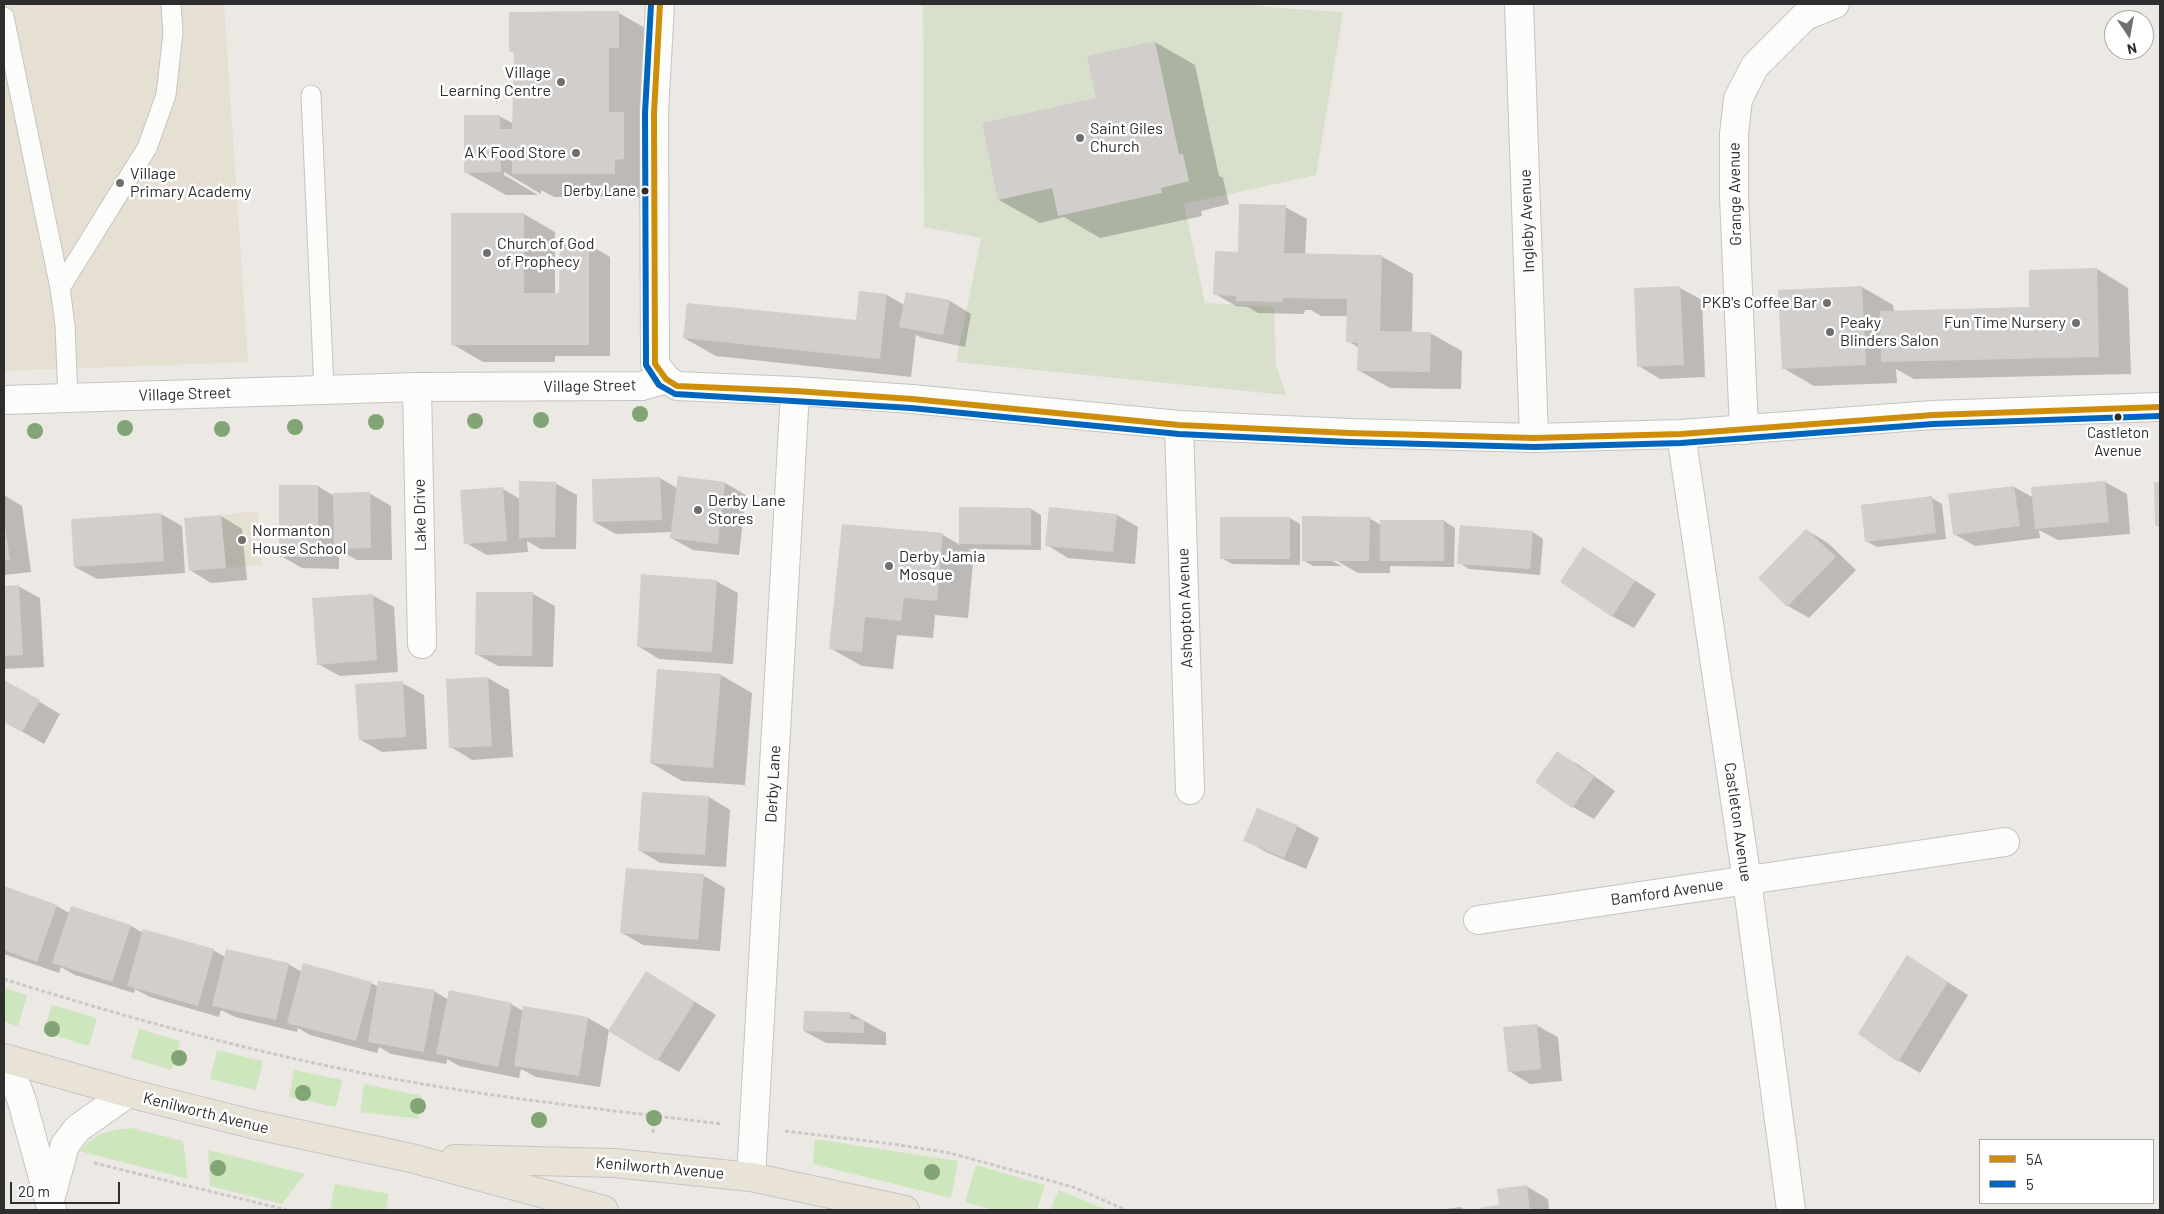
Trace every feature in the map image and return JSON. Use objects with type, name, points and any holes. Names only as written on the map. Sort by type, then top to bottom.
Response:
[{"type":"highway","name":"Kenilworth Avenue","points":[[5,1058],[128,1093],[252,1124],[411,1158],[604,1210]]},
{"type":"highway","name":"Kenilworth Avenue","points":[[411,1158],[614,1163],[752,1177],[905,1210]]},
{"type":"street","points":[[660,4],[654,114],[655,364],[666,379],[677,386],[795,391],[912,399],[1180,425],[1350,433],[1534,438],[1681,434],[1933,415],[2160,408]]},
{"type":"street","name":"Ingleby Avenue","points":[[1519,4],[1534,438]]},
{"type":"street","name":"Grange Avenue","points":[[1744,430],[1734,196],[1734,134],[1738,99],[1755,66],[1805,16],[1835,4]]},
{"type":"street","name":"Village Street","points":[[4,400],[417,387],[642,386],[666,379]]},
{"type":"street","name":"Lake Drive","points":[[417,387],[422,644]]},
{"type":"street","name":"Derby Lane","points":[[752,1177],[795,391]]},
{"type":"street","name":"Ashopton Avenue","points":[[1180,425],[1190,790]]},
{"type":"street","name":"Castleton Avenue","points":[[1681,434],[1746,881],[1791,1210]]},
{"type":"street","name":"Bamford Avenue","points":[[1478,920],[2005,842]]},
{"type":"street","points":[[5,1058],[21,1098],[51,1205]]},
{"type":"street","points":[[51,1205],[65,1145],[77,1129],[128,1093]]},
{"type":"lane","points":[[60,288],[147,148],[166,95],[173,33],[171,4]]},
{"type":"lane","points":[[4,17],[60,288],[66,325],[68,398]]},
{"type":"lane","points":[[311,95],[324,390]]},
{"type":"path","points":[[4,979],[80,1003],[261,1051],[410,1082],[602,1111],[893,1144],[950,1153],[1072,1187],[1126,1210]]},
{"type":"path","points":[[62,1155],[287,1210]]},
{"type":"shaded area","name":"Village Primary Academy","points":[[4,4],[224,4],[248,362],[4,371]]},
{"type":"shaded area","name":"Normanton House School","points":[[258,511],[262,565],[226,568],[221,515]]},
{"type":"green space","points":[[923,4],[1246,4],[1343,12],[1316,175],[1184,204],[1205,303],[1274,307],[1276,365],[1286,395],[956,362],[981,238],[924,227]]},
{"type":"green space","points":[[4,988],[27,995],[18,1026],[4,1022]]},
{"type":"green space","points":[[52,1005],[97,1018],[89,1046],[43,1032]]},
{"type":"green space","points":[[139,1029],[180,1041],[172,1070],[131,1058]]},
{"type":"green space","points":[[217,1050],[263,1061],[256,1090],[210,1079]]},
{"type":"green space","points":[[294,1070],[342,1080],[336,1107],[289,1097]]},
{"type":"green space","points":[[364,1084],[422,1096],[418,1119],[360,1112]]},
{"type":"green space","points":[[131,1128],[183,1141],[188,1179],[79,1151],[97,1136],[115,1130]]},
{"type":"green space","points":[[815,1139],[958,1161],[951,1198],[813,1164]]},
{"type":"green space","points":[[208,1150],[305,1174],[282,1204],[210,1186]]},
{"type":"green space","points":[[976,1165],[1045,1185],[1037,1210],[994,1210],[965,1202]]},
{"type":"green space","points":[[335,1184],[389,1194],[386,1210],[330,1210]]},
{"type":"green space","points":[[1059,1190],[1107,1210],[1050,1210]]},
{"type":"building","name":"Village Learning Centre","points":[[619,11],[619,48],[609,48],[609,112],[624,112],[624,159],[615,160],[615,174],[512,174],[512,155],[501,155],[501,172],[464,173],[464,115],[500,115],[500,129],[512,129],[514,52],[509,51],[509,12]]},
{"type":"building","name":"Saint Giles Church","points":[[1155,41],[1179,154],[1183,154],[1189,181],[1161,188],[1162,193],[1058,216],[1052,188],[998,200],[982,123],[1096,98],[1087,56]]},
{"type":"building","points":[[1239,204],[1286,205],[1284,253],[1382,255],[1380,331],[1431,332],[1430,372],[1357,371],[1358,343],[1346,342],[1347,299],[1283,298],[1283,302],[1236,301],[1236,296],[1213,295],[1215,251],[1238,252]]},
{"type":"building","name":"Church of God of Prophecy","points":[[451,213],[524,213],[524,293],[559,293],[560,243],[589,243],[589,345],[451,345]]},
{"type":"building","points":[[2097,268],[2099,357],[1881,362],[1880,311],[2029,307],[2029,270]]},
{"type":"building","points":[[1680,286],[1684,365],[1637,367],[1634,288]]},
{"type":"building","points":[[1862,286],[1866,365],[1782,369],[1778,290]]},
{"type":"building","points":[[859,291],[887,294],[880,359],[683,338],[687,303],[856,320]]},
{"type":"building","points":[[906,292],[950,300],[943,335],[899,327]]},
{"type":"building","name":"Derby Lane Stores","points":[[678,476],[725,482],[718,544],[670,538]]},
{"type":"building","points":[[660,477],[662,520],[593,522],[592,479]]},
{"type":"building","points":[[519,481],[556,482],[555,537],[519,538]]},
{"type":"building","points":[[2105,481],[2109,522],[2035,529],[2031,487]]},
{"type":"building","points":[[2154,482],[2160,482],[2160,525],[2155,525]]},
{"type":"building","points":[[279,485],[318,485],[318,557],[279,557]]},
{"type":"building","points":[[2014,486],[2020,526],[1953,535],[1948,494]]},
{"type":"building","points":[[503,487],[507,541],[464,544],[460,490]]},
{"type":"building","points":[[370,492],[371,548],[334,549],[333,493]]},
{"type":"building","points":[[1932,496],[1936,533],[1865,542],[1861,505]]},
{"type":"building","points":[[959,507],[1031,508],[1031,545],[959,544]]},
{"type":"building","points":[[1049,507],[1117,514],[1113,552],[1045,546]]},
{"type":"building","points":[[161,513],[164,561],[74,567],[71,519]]},
{"type":"building","points":[[221,515],[226,568],[189,571],[184,518]]},
{"type":"building","points":[[1302,516],[1370,517],[1369,561],[1302,561]]},
{"type":"building","points":[[1220,517],[1290,517],[1290,559],[1220,559]]},
{"type":"building","points":[[4,520],[10,560],[4,561]]},
{"type":"building","points":[[1380,520],[1444,520],[1444,561],[1380,561]]},
{"type":"building","name":"Derby Jamia Mosque","points":[[842,524],[943,533],[937,601],[904,598],[901,621],[865,617],[862,652],[829,649]]},
{"type":"building","points":[[1460,525],[1533,531],[1530,569],[1457,564]]},
{"type":"building","points":[[1806,529],[1836,557],[1787,607],[1758,578]]},
{"type":"building","points":[[1583,547],[1635,581],[1612,617],[1560,582]]},
{"type":"building","points":[[641,574],[717,580],[712,652],[637,647]]},
{"type":"building","points":[[19,585],[23,655],[4,656],[4,586]]},
{"type":"building","points":[[476,592],[533,592],[532,656],[475,655]]},
{"type":"building","points":[[373,594],[377,660],[317,665],[312,598]]},
{"type":"building","points":[[657,669],[721,674],[713,768],[650,763]]},
{"type":"building","points":[[488,677],[492,746],[449,748],[446,679]]},
{"type":"building","points":[[4,680],[40,700],[22,732],[4,722]]},
{"type":"building","points":[[403,681],[406,737],[359,740],[355,684]]},
{"type":"building","points":[[1557,751],[1594,777],[1572,808],[1535,782]]},
{"type":"building","points":[[642,792],[709,796],[705,855],[638,851]]},
{"type":"building","points":[[1257,808],[1298,825],[1284,858],[1243,841]]},
{"type":"building","points":[[626,868],[704,874],[698,940],[620,933]]},
{"type":"building","points":[[4,886],[57,905],[37,962],[4,950]]},
{"type":"building","points":[[71,906],[131,925],[112,982],[52,963]]},
{"type":"building","points":[[143,929],[214,949],[198,1006],[127,986]]},
{"type":"building","points":[[226,949],[289,963],[276,1020],[212,1006]]},
{"type":"building","points":[[1907,955],[1948,982],[1898,1062],[1858,1034]]},
{"type":"building","points":[[303,963],[372,982],[356,1041],[287,1023]]},
{"type":"building","points":[[646,971],[695,1002],[657,1061],[608,1031]]},
{"type":"building","points":[[378,981],[435,990],[424,1052],[368,1042]]},
{"type":"building","points":[[449,990],[512,1003],[498,1067],[436,1054]]},
{"type":"building","points":[[523,1006],[588,1017],[579,1076],[514,1066]]},
{"type":"building","points":[[804,1011],[850,1012],[850,1019],[864,1020],[864,1033],[803,1031]]},
{"type":"building","points":[[1537,1024],[1541,1069],[1508,1072],[1503,1027]]},
{"type":"building","points":[[1527,1185],[1530,1210],[1480,1210],[1479,1208],[1499,1205],[1497,1189]]},
{"type":"transit line","name":"5","points":[[651,4],[645,113],[646,365],[659,385],[675,394],[911,408],[1179,434],[1349,442],[1534,447],[1681,443],[1933,424],[2160,416]]},
{"type":"transit line","name":"5A","points":[[660,4],[654,113],[655,364],[666,379],[677,386],[795,391],[912,399],[1179,425],[1349,433],[1534,438],[1681,434],[1933,415],[2160,407]]},
{"type":"place","name":"Village Learning Centre","points":[[561,82]]},
{"type":"place","name":"Saint Giles Church","points":[[1080,138]]},
{"type":"place","name":"A K Food Store","points":[[576,153]]},
{"type":"place","name":"Village Primary Academy","points":[[120,183]]},
{"type":"place","name":"Derby Lane","points":[[645,191]]},
{"type":"place","name":"Church of God of Prophecy","points":[[487,253]]},
{"type":"place","name":"PKB's Coffee Bar","points":[[1827,303]]},
{"type":"place","name":"Fun Time Nursery","points":[[2076,323]]},
{"type":"place","name":"Peaky Blinders Salon","points":[[1830,332]]},
{"type":"place","name":"Castleton Avenue","points":[[2118,417]]},
{"type":"place","name":"Derby Lane Stores","points":[[698,510]]},
{"type":"place","name":"Normanton House School","points":[[242,540]]},
{"type":"place","name":"Derby Jamia Mosque","points":[[889,566]]}]
